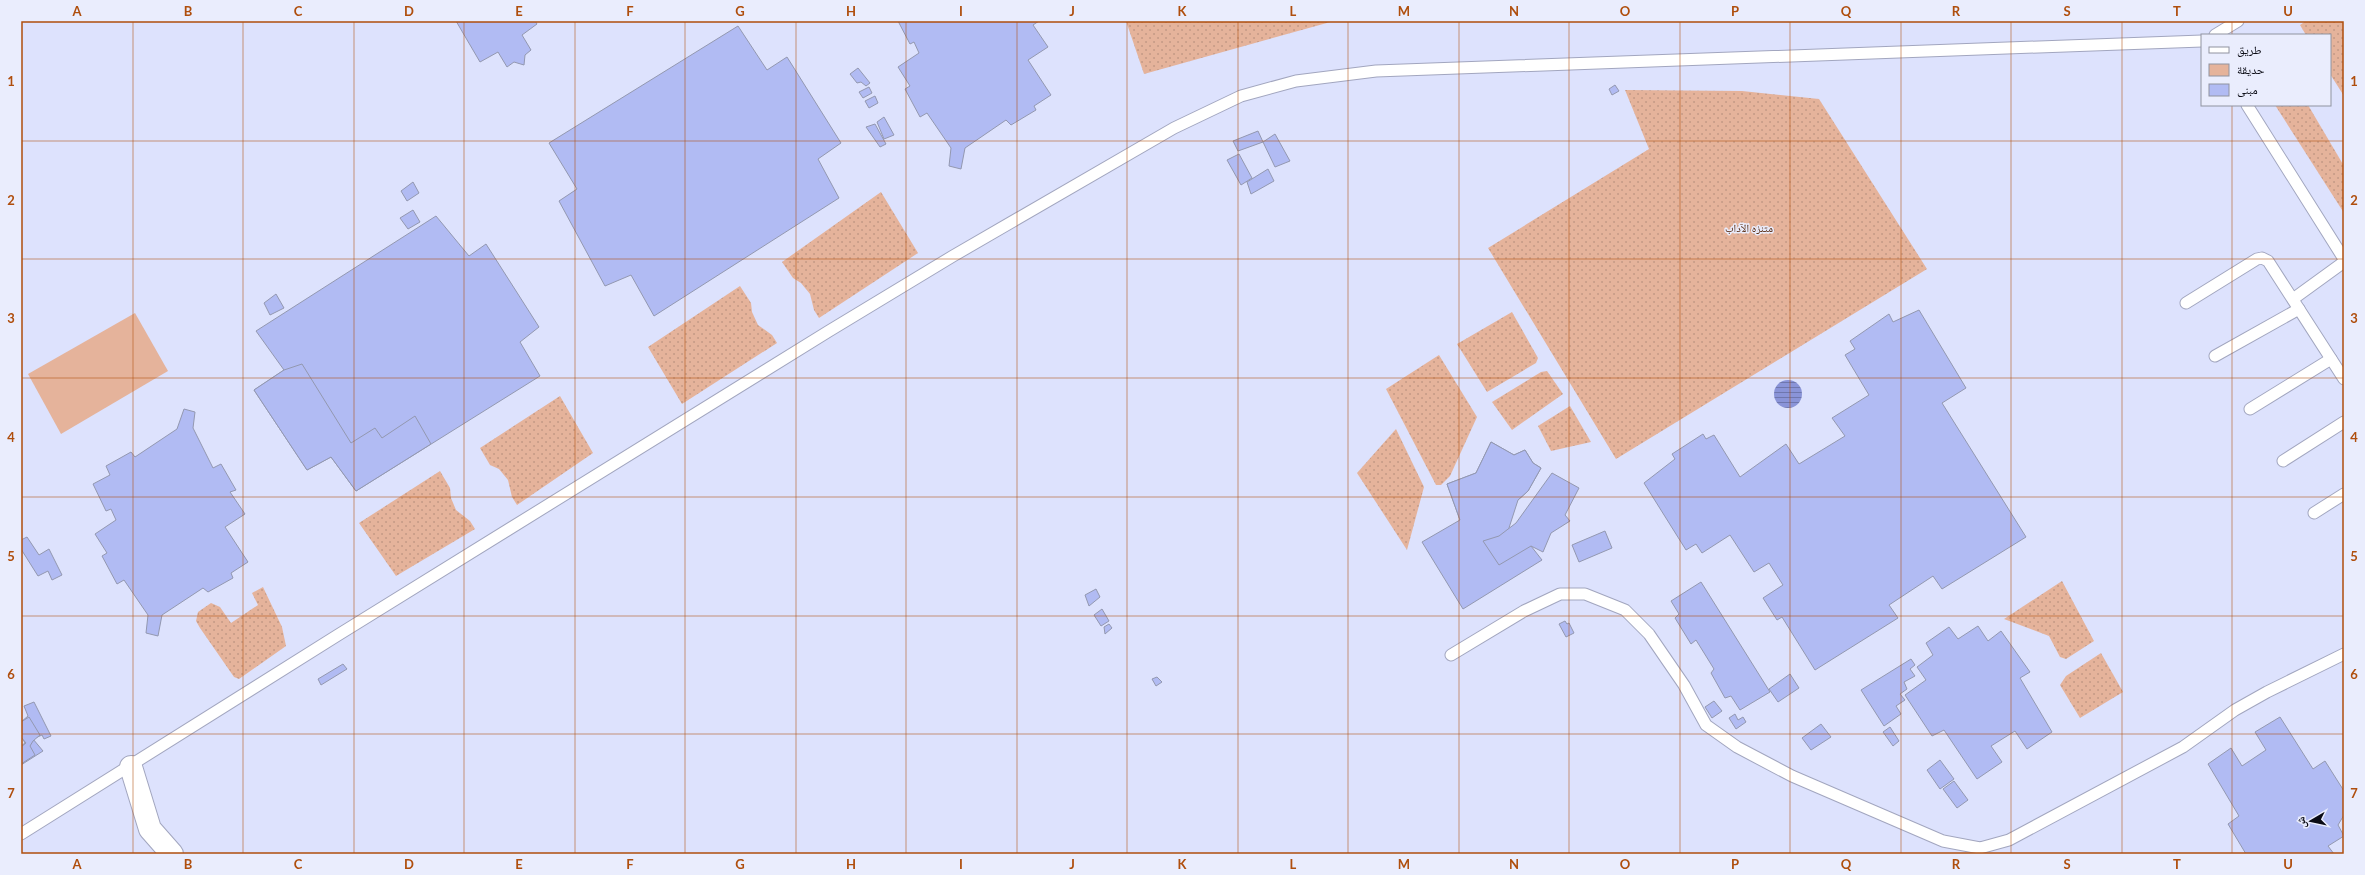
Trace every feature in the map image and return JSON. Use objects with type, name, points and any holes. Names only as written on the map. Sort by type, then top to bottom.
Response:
[{"type":"street","points":[[131,767],[150,829],[151,854]]},
{"type":"street","points":[[150,829],[172,854]]},
{"type":"lane","points":[[2217,34],[2238,21]]},
{"type":"lane","points":[[21,834],[131,767],[338,635],[952,256],[1174,128],[1241,96],[1296,81],[1376,71],[2201,41]]},
{"type":"lane","points":[[2248,106],[2344,260],[2293,299]]},
{"type":"lane","points":[[2186,303],[2257,259],[2262,258],[2268,261],[2344,379]]},
{"type":"lane","points":[[2215,356],[2299,309]]},
{"type":"lane","points":[[2250,409],[2331,358]]},
{"type":"lane","points":[[2283,461],[2344,422]]},
{"type":"lane","points":[[2314,513],[2344,494]]},
{"type":"lane","points":[[1451,655],[1539,604],[1560,594],[1585,594],[1625,610],[1649,634],[1684,685],[1706,725],[1737,747],[1792,776],[1943,841],[1980,848],[2009,840],[2183,747],[2235,710],[2267,692],[2344,654]]},
{"type":"shaded area","points":[[21,21],[2344,21],[2344,854],[21,854]]},
{"type":"green space","points":[[1126,21],[1334,21],[1144,74]]},
{"type":"green space","points":[[2306,21],[2344,21],[2344,96],[2331,76],[2331,34],[2305,34],[2300,25]]},
{"type":"green space","name":"متنزه الآداب","points":[[1625,90],[1742,91],[1819,99],[1927,269],[1616,459],[1488,248],[1649,149]]},
{"type":"green space","points":[[2276,106],[2309,106],[2344,166],[2344,213]]},
{"type":"green space","points":[[881,192],[918,253],[819,318],[814,310],[810,294],[801,283],[793,278],[782,262]]},
{"type":"green space","points":[[740,286],[751,303],[752,312],[758,325],[772,335],[777,343],[682,404],[648,347]]},
{"type":"green space","points":[[1512,312],[1538,358],[1536,363],[1487,392],[1457,344]]},
{"type":"green space","points":[[135,313],[168,371],[61,434],[28,374]]},
{"type":"green space","points":[[1439,355],[1477,417],[1450,476],[1441,485],[1436,485],[1386,389]]},
{"type":"green space","points":[[1547,371],[1563,394],[1512,430],[1492,402],[1541,372]]},
{"type":"green space","points":[[560,396],[593,453],[517,505],[512,497],[508,480],[499,469],[490,465],[480,448]]},
{"type":"green space","points":[[1570,406],[1591,442],[1551,451],[1538,426]]},
{"type":"green space","points":[[1396,429],[1424,487],[1407,550],[1357,473]]},
{"type":"green space","points":[[440,471],[450,488],[451,498],[456,510],[470,521],[475,529],[396,576],[359,523]]},
{"type":"green space","points":[[2062,581],[2094,641],[2066,659],[2060,657],[2049,636],[2004,619]]},
{"type":"green space","points":[[263,587],[282,627],[286,646],[239,679],[234,677],[200,628],[196,621],[198,612],[211,603],[220,607],[231,623],[258,605],[252,593]]},
{"type":"green space","points":[[2101,653],[2123,692],[2080,718],[2060,685],[2066,676]]},
{"type":"water","points":[[1788,380],[1798,384],[1802,394],[1798,404],[1788,408],[1778,404],[1774,394],[1778,384]]},
{"type":"building","points":[[456,21],[535,21],[537,24],[522,35],[531,50],[525,55],[524,65],[514,62],[507,67],[498,52],[480,62]]},
{"type":"building","points":[[898,21],[1039,21],[1033,25],[1048,47],[1028,60],[1051,95],[1034,106],[1036,110],[1011,125],[1006,120],[965,148],[961,169],[949,166],[951,148],[927,113],[920,117],[905,89],[910,86],[898,67],[919,53],[914,42],[910,44]]},
{"type":"building","points":[[738,26],[767,70],[787,57],[841,143],[818,159],[839,198],[654,316],[631,275],[605,286],[559,201],[577,189],[549,143]]},
{"type":"building","points":[[858,68],[870,83],[866,86],[861,82],[857,83],[850,74]]},
{"type":"building","points":[[1615,85],[1619,91],[1612,95],[1609,89]]},
{"type":"building","points":[[869,87],[872,93],[863,98],[859,92]]},
{"type":"building","points":[[875,96],[878,103],[869,108],[865,101]]},
{"type":"building","points":[[884,117],[894,135],[884,139],[877,122]]},
{"type":"building","points":[[875,124],[886,144],[880,147],[866,127]]},
{"type":"building","points":[[1258,131],[1263,142],[1238,151],[1233,141]]},
{"type":"building","points":[[1275,134],[1290,161],[1275,167],[1263,142]]},
{"type":"building","points":[[1239,154],[1252,178],[1241,185],[1227,160]]},
{"type":"building","points":[[1268,169],[1274,181],[1251,194],[1247,182]]},
{"type":"building","points":[[413,182],[419,193],[407,201],[401,191]]},
{"type":"building","points":[[413,210],[420,222],[408,229],[400,218]]},
{"type":"building","points":[[436,216],[469,256],[486,244],[539,327],[520,342],[540,376],[356,491],[331,457],[307,470],[254,390],[284,370],[256,331]]},
{"type":"building","points":[[276,294],[284,308],[270,315],[264,303]]},
{"type":"building","points":[[1919,310],[1966,388],[1942,403],[2026,537],[1942,589],[1933,576],[1889,605],[1898,618],[1815,670],[1782,617],[1777,620],[1763,598],[1783,585],[1769,563],[1754,572],[1730,535],[1702,553],[1696,544],[1686,550],[1644,483],[1675,459],[1672,454],[1703,434],[1706,439],[1714,435],[1740,477],[1786,444],[1799,464],[1845,436],[1832,418],[1869,395],[1845,355],[1855,349],[1850,341],[1889,314],[1893,322]]},
{"type":"building","points":[[302,364],[351,443],[375,428],[382,438],[415,416],[431,444],[356,491],[331,457],[307,470],[254,390],[284,370]]},
{"type":"building","points":[[184,409],[195,412],[193,428],[213,468],[221,464],[236,490],[230,492],[245,514],[225,527],[248,562],[231,573],[233,578],[208,592],[203,588],[162,615],[158,636],[146,633],[148,615],[124,580],[117,584],[102,556],[107,553],[95,534],[116,520],[111,509],[106,511],[93,484],[110,475],[106,466],[131,452],[135,457],[177,429]]},
{"type":"building","points":[[1491,442],[1514,455],[1525,450],[1533,463],[1541,468],[1528,491],[1518,500],[1505,496],[1503,503],[1496,510],[1473,520],[1460,520],[1447,484],[1476,473]]},
{"type":"building","points":[[1491,442],[1514,455],[1525,450],[1533,463],[1541,468],[1528,491],[1518,500],[1508,531],[1531,546],[1542,560],[1463,609],[1422,542],[1460,520],[1447,484],[1476,473]]},
{"type":"building","points":[[1552,473],[1579,488],[1565,515],[1570,521],[1551,533],[1543,552],[1531,546],[1499,565],[1483,541],[1499,536],[1516,523]]},
{"type":"building","points":[[1605,531],[1612,548],[1579,562],[1572,545]]},
{"type":"building","points":[[27,537],[39,555],[49,549],[62,575],[52,580],[48,571],[38,576],[21,549],[21,540]]},
{"type":"building","points":[[1701,582],[1770,692],[1740,710],[1731,696],[1725,698],[1711,673],[1714,669],[1696,640],[1691,644],[1675,618],[1679,614],[1671,601]]},
{"type":"building","points":[[1096,589],[1100,597],[1089,606],[1085,595]]},
{"type":"building","points":[[1102,609],[1109,621],[1101,626],[1094,615]]},
{"type":"building","points":[[1565,621],[1567,624],[1569,623],[1574,633],[1566,637],[1559,624]]},
{"type":"building","points":[[1109,624],[1112,628],[1105,634],[1104,627]]},
{"type":"building","points":[[1978,626],[1988,641],[2001,631],[2030,672],[2020,678],[2052,732],[2027,749],[2015,731],[1991,746],[2002,762],[1977,779],[1944,730],[1932,736],[1905,695],[1926,680],[1917,667],[1933,655],[1926,643],[1949,627],[1958,639]]},
{"type":"building","points":[[1911,659],[1915,665],[1910,669],[1915,676],[1904,682],[1907,689],[1900,694],[1905,700],[1896,706],[1901,714],[1884,726],[1861,690]]},
{"type":"building","points":[[343,664],[347,669],[321,685],[318,679]]},
{"type":"building","points":[[1790,674],[1799,688],[1778,702],[1769,689]]},
{"type":"building","points":[[1157,677],[1162,682],[1156,686],[1152,679]]},
{"type":"building","points":[[1714,701],[1722,711],[1712,718],[1705,707]]},
{"type":"building","points":[[34,702],[51,736],[44,739],[42,735],[33,739],[43,751],[21,765],[21,746],[25,743],[21,736],[21,722],[28,716],[24,706]]},
{"type":"building","points":[[1735,714],[1738,720],[1743,717],[1746,722],[1736,729],[1729,718]]},
{"type":"building","points":[[29,717],[40,735],[30,746],[35,755],[21,764],[21,747],[26,743],[21,737],[21,722]]},
{"type":"building","points":[[2280,717],[2313,769],[2325,761],[2344,791],[2344,815],[2338,825],[2344,836],[2328,846],[2334,854],[2246,854],[2228,824],[2239,816],[2208,764],[2231,748],[2242,766],[2266,750],[2255,732]]},
{"type":"building","points":[[1821,724],[1831,737],[1811,750],[1802,738]]},
{"type":"building","points":[[1890,727],[1899,741],[1893,746],[1883,732]]},
{"type":"building","points":[[1940,760],[1954,779],[1940,789],[1927,770]]},
{"type":"building","points":[[1954,781],[1968,800],[1957,808],[1943,789]]}]
